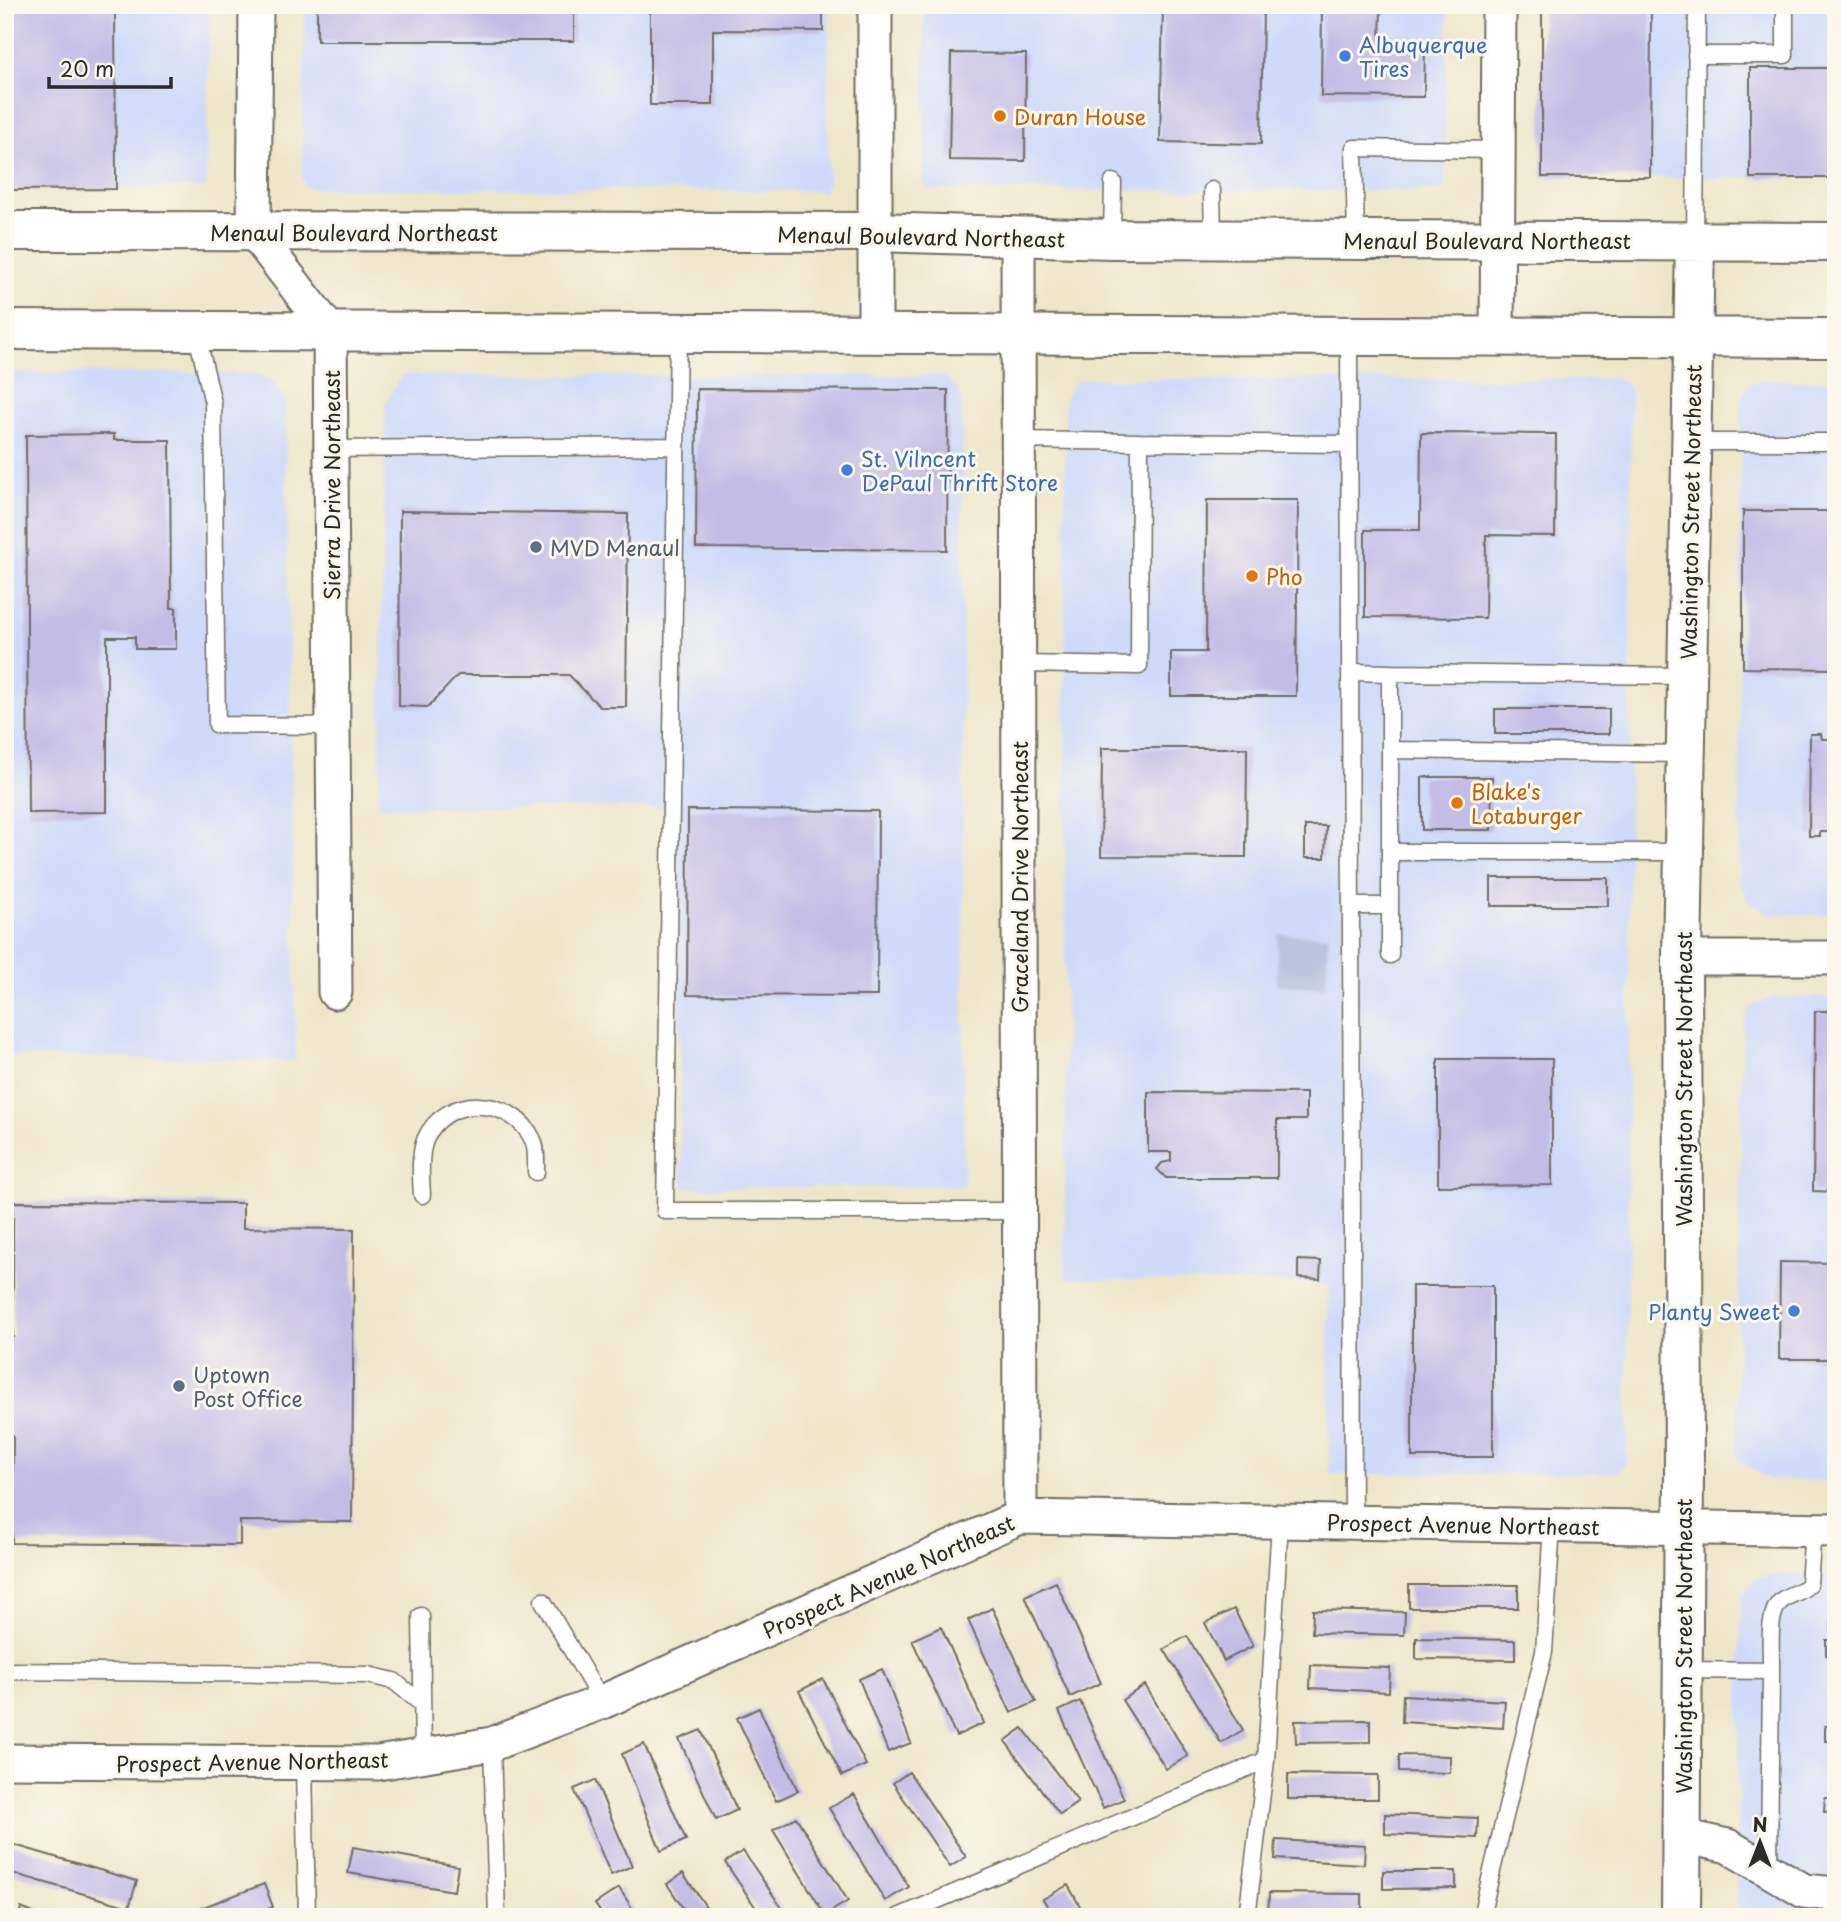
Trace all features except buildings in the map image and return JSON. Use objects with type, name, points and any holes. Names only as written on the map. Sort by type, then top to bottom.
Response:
[{"type":"main road","name":"Menaul Boulevard Northeast","points":[[5,231],[874,232],[1112,239],[1836,242]]},
{"type":"main road","name":"Washington Street Northeast","points":[[1681,1917],[1684,1527],[1682,958],[1695,241]]},
{"type":"main road","points":[[5,330],[1836,338]]},
{"type":"street","points":[[256,5],[254,232],[330,331]]},
{"type":"street","points":[[875,5],[875,334]]},
{"type":"street","points":[[1497,336],[1499,5]]},
{"type":"street","name":"Graceland Drive Northeast","points":[[1017,238],[1020,1517]]},
{"type":"street","name":"Sierra Drive Northeast","points":[[330,331],[335,992]]},
{"type":"street","points":[[1682,958],[1836,958]]},
{"type":"street","name":"Prospect Avenue Northeast","points":[[5,1761],[378,1763],[492,1744],[602,1702],[1020,1517],[1825,1530]]},
{"type":"street","points":[[1682,1836],[1728,1846],[1804,1891],[1836,1894]]},
{"type":"lane","points":[[1695,241],[1697,5]]},
{"type":"lane","points":[[1696,55],[1785,55],[1785,5]]},
{"type":"lane","points":[[1356,239],[1354,148],[1498,150]]},
{"type":"lane","points":[[1112,239],[1113,182]]},
{"type":"lane","points":[[1212,190],[1213,239]]},
{"type":"lane","points":[[197,331],[213,403],[217,725],[333,726]]},
{"type":"lane","points":[[678,332],[665,1211],[1020,1211]]},
{"type":"lane","points":[[1349,336],[1353,1522]]},
{"type":"lane","points":[[1018,440],[1349,444]]},
{"type":"lane","points":[[1019,664],[1139,666],[1140,442]]},
{"type":"lane","points":[[1691,442],[1836,442]]},
{"type":"lane","points":[[331,449],[676,446]]},
{"type":"lane","points":[[1350,672],[1687,676]]},
{"type":"lane","points":[[1390,673],[1390,955]]},
{"type":"lane","points":[[1390,750],[1686,754]]},
{"type":"lane","points":[[1390,852],[1684,852]]},
{"type":"lane","points":[[1350,906],[1390,906]]},
{"type":"lane","points":[[422,1195],[424,1143],[435,1122],[454,1109],[478,1104],[519,1119],[534,1141],[536,1172]]},
{"type":"lane","points":[[1247,1917],[1266,1760],[1280,1521]]},
{"type":"lane","points":[[1481,1917],[1544,1652],[1552,1525]]},
{"type":"lane","points":[[1769,1872],[1773,1617],[1782,1599],[1809,1584],[1825,1530]]},
{"type":"lane","points":[[543,1601],[602,1702]]},
{"type":"lane","points":[[421,1616],[423,1755]]},
{"type":"lane","points":[[1683,1670],[1771,1671]]},
{"type":"lane","points":[[5,1671],[368,1675],[394,1681],[422,1704]]},
{"type":"lane","points":[[492,1744],[497,1917]]},
{"type":"lane","points":[[898,1917],[1266,1760]]},
{"type":"lane","points":[[304,1763],[307,1917]]},
{"type":"shaded area","points":[[5,5],[209,5],[206,188],[5,187]]},
{"type":"shaded area","points":[[305,5],[829,5],[828,183],[824,191],[307,188],[302,180]]},
{"type":"shaded area","points":[[924,5],[1448,5],[1445,189],[929,190],[924,183]]},
{"type":"shaded area","points":[[1543,5],[1836,5],[1836,178],[1542,177]]},
{"type":"shaded area","points":[[5,372],[251,373],[273,380],[285,400],[296,1061],[5,1056]]},
{"type":"shaded area","points":[[401,375],[944,376],[957,388],[962,402],[964,1186],[682,1188],[676,808],[379,807],[385,404]]},
{"type":"shaded area","points":[[1088,379],[1616,379],[1627,383],[1631,395],[1627,1463],[1616,1473],[1329,1474],[1328,1284],[1065,1279],[1065,397],[1075,383]]},
{"type":"shaded area","points":[[1760,380],[1836,381],[1836,915],[1769,914],[1748,901],[1739,882],[1741,399],[1749,383]]},
{"type":"shaded area","points":[[1278,934],[1328,936],[1326,987],[1276,985]]},
{"type":"shaded area","points":[[1773,997],[1836,997],[1836,1481],[1770,1480],[1739,1460],[1736,1446],[1743,1025],[1751,1006]]},
{"type":"shaded area","points":[[1780,1574],[1836,1574],[1836,1917],[1736,1917],[1741,1595],[1759,1577]]},
{"type":"place","name":"Albuquerque Tires","points":[[1345,56]]},
{"type":"place","name":"Duran House","points":[[1000,116]]},
{"type":"place","name":"St. Vilncent DePaul Thrift Store","points":[[847,470]]},
{"type":"place","name":"MVD Menaul","points":[[536,547]]},
{"type":"place","name":"Pho","points":[[1252,576]]},
{"type":"place","name":"Blake's Lotaburger","points":[[1457,803]]},
{"type":"place","name":"Planty Sweet","points":[[1794,1311]]},
{"type":"place","name":"Uptown Post Office","points":[[179,1386]]}]
